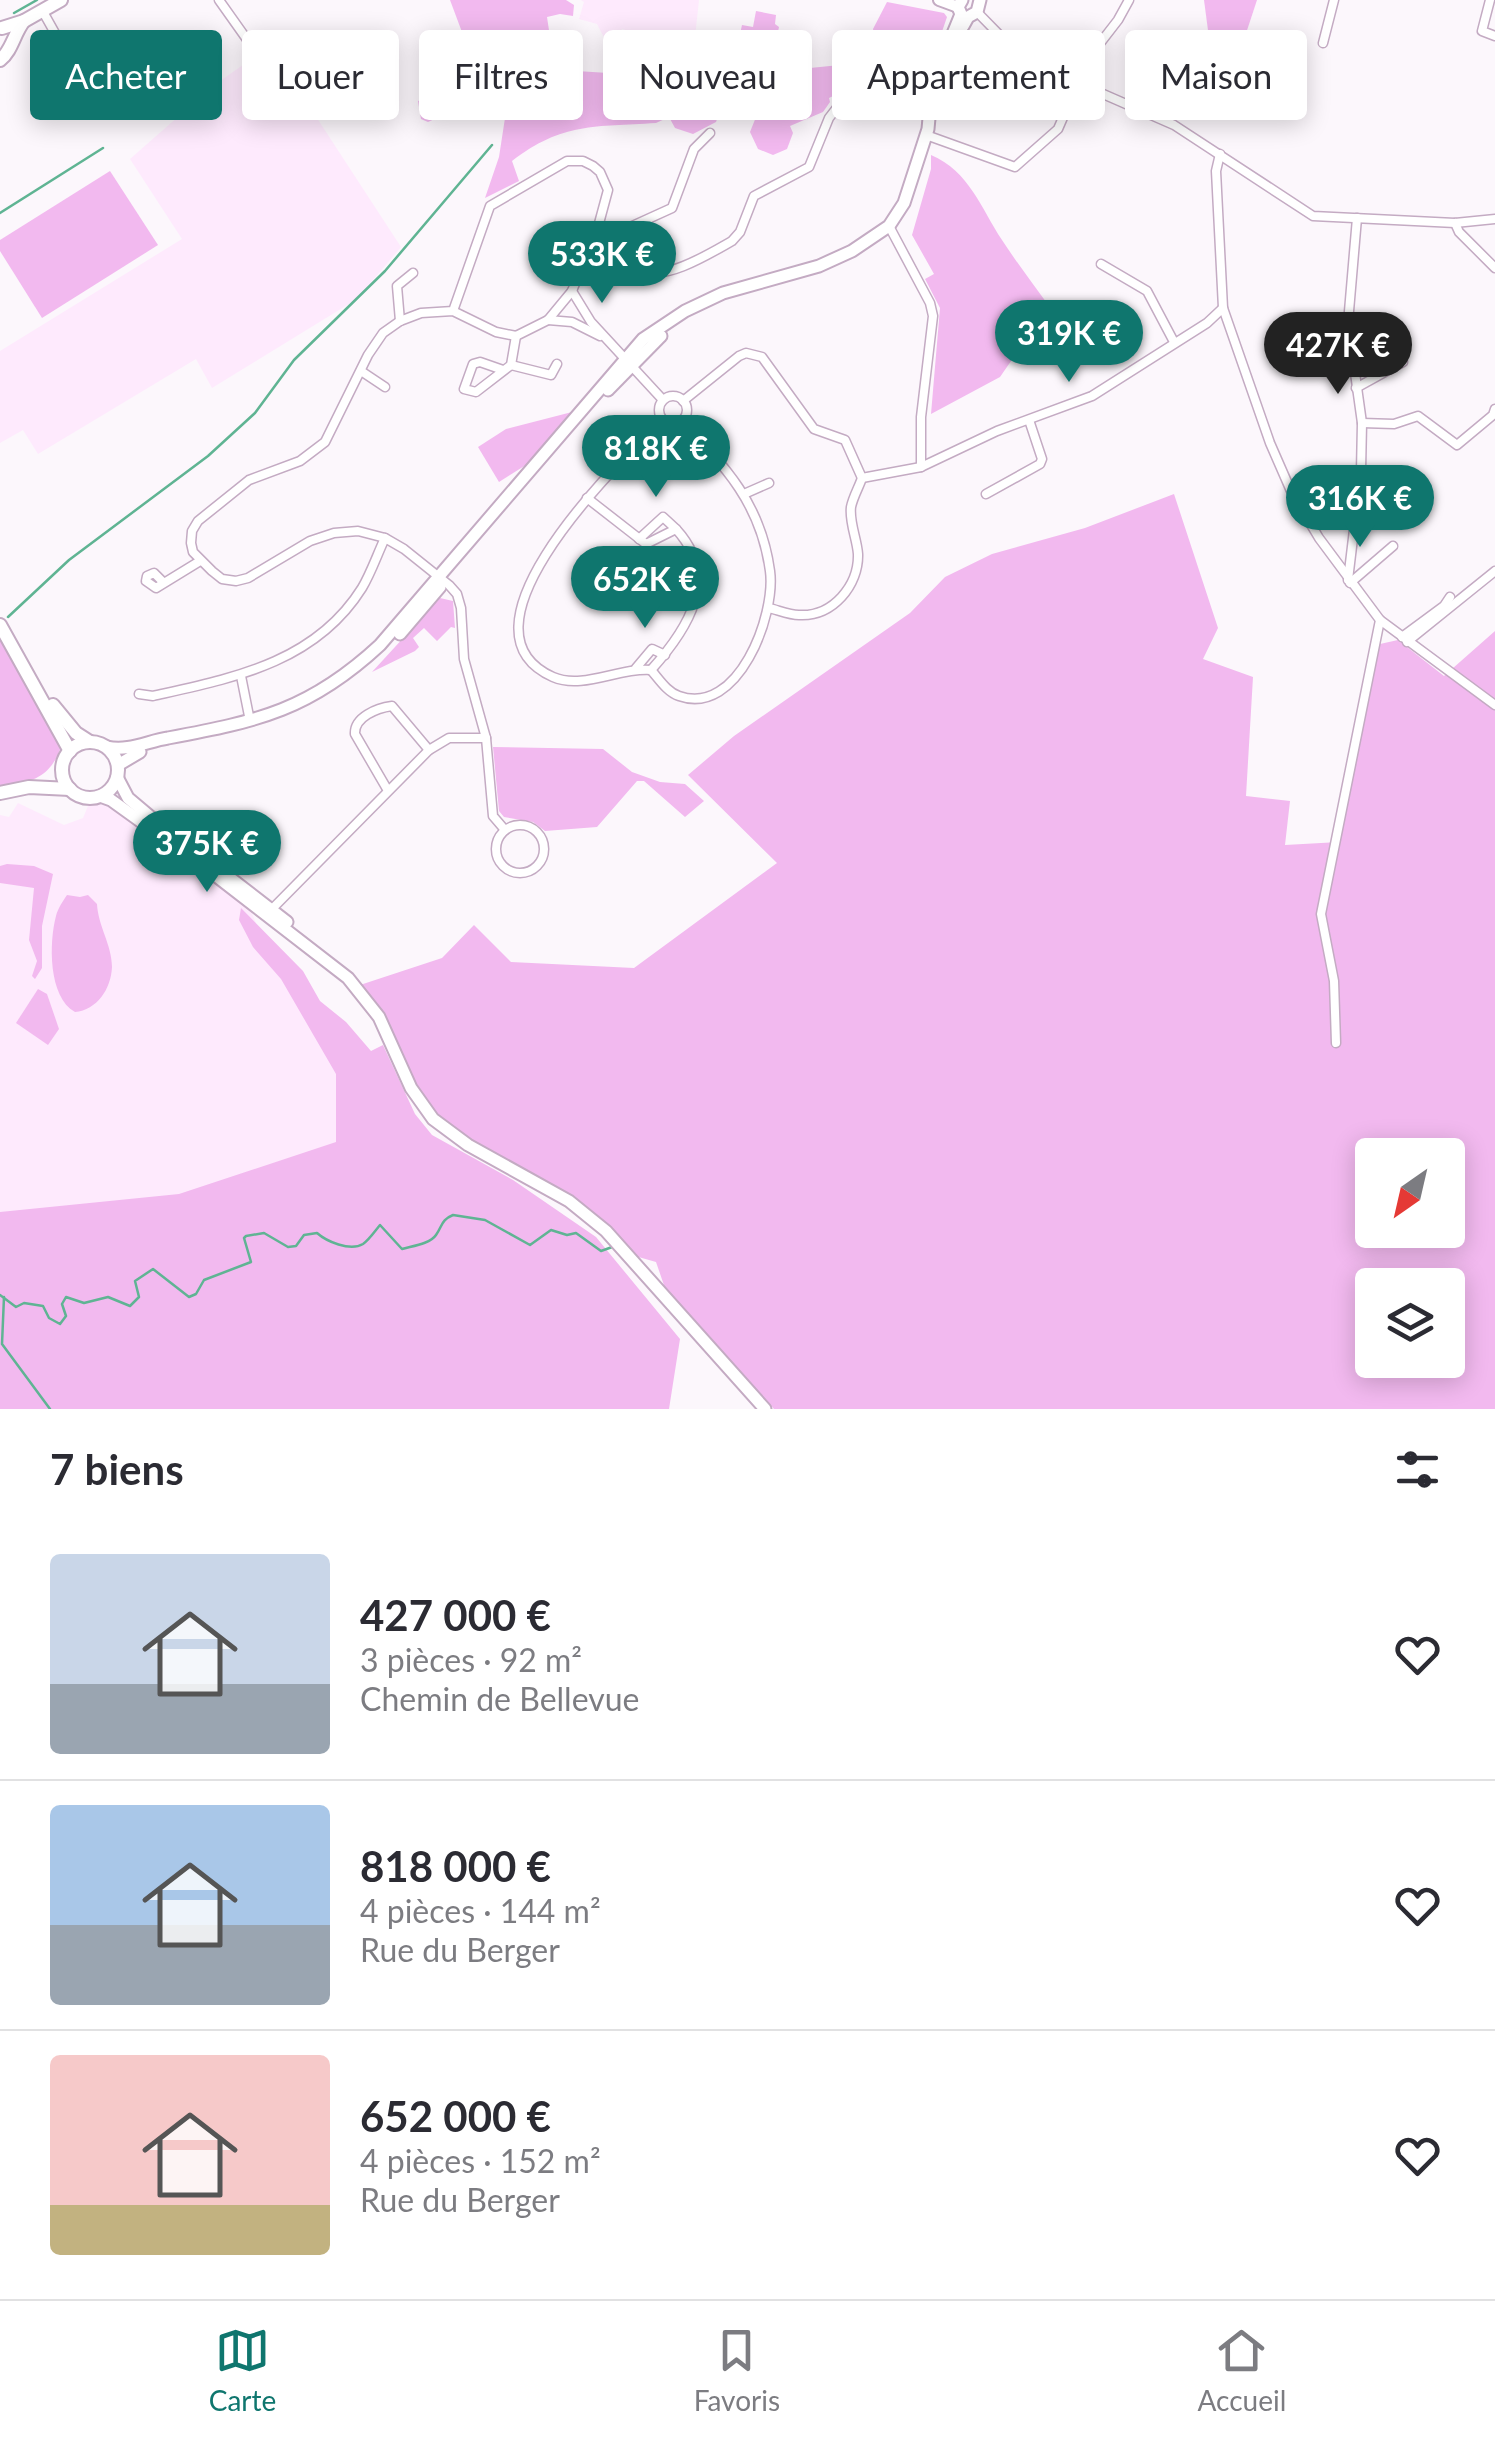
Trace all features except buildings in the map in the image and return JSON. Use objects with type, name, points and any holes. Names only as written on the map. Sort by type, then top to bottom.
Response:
[{"type":"main road","points":[[10,42],[1,27],[24,21],[61,0]]},
{"type":"main road","points":[[957,30],[969,6]]},
{"type":"main road","points":[[0,60],[24,21]]},
{"type":"main road","points":[[100,796],[114,785],[118,771],[131,754],[231,735],[288,716],[341,687],[384,651],[627,361],[688,316],[852,251],[888,226],[904,203],[927,120]]},
{"type":"main road","points":[[24,665],[76,734],[120,750],[284,711],[359,665],[441,581]]},
{"type":"main road","points":[[1,627],[70,751]]},
{"type":"main road","points":[[29,787],[62,768],[70,751],[90,742]]},
{"type":"main road","points":[[107,748],[122,791],[143,812],[273,909],[365,996],[379,1017],[411,1088],[433,1119],[468,1144],[569,1200],[620,1246],[765,1409]]},
{"type":"main road","points":[[62,768],[70,788],[81,796],[100,796],[147,825],[330,963]]},
{"type":"main road","points":[[0,792],[29,787],[70,788]]},
{"type":"street","points":[[219,0],[242,32]]},
{"type":"street","points":[[939,0],[969,6],[993,30]]},
{"type":"street","points":[[1105,39],[1129,0]]},
{"type":"street","points":[[1323,44],[1334,0]]},
{"type":"street","points":[[1490,0],[1482,32],[1495,36]]},
{"type":"street","points":[[42,10],[53,30]]},
{"type":"street","points":[[1105,96],[1174,125],[1313,216],[1456,222],[1495,219]]},
{"type":"street","points":[[598,227],[617,238],[646,269],[666,273],[732,241],[740,232],[754,196],[808,167],[832,114]]},
{"type":"street","points":[[926,135],[1016,166],[1058,129],[1061,120]]},
{"type":"street","points":[[617,238],[628,228],[672,208],[694,149],[710,133]]},
{"type":"street","points":[[1220,154],[1216,171],[1223,308],[1277,459],[1310,522],[1349,582],[1380,620],[1495,705]]},
{"type":"street","points":[[453,310],[490,206],[567,161],[584,161],[593,166],[608,190],[598,227],[572,292],[548,320],[516,336],[496,332],[453,310],[422,313],[400,321],[383,333],[325,442],[300,460],[249,480],[198,520],[191,543],[200,561],[222,579],[236,581],[248,578],[310,541],[358,531],[385,538],[404,549],[458,594],[464,658],[486,738],[493,816],[505,830]]},
{"type":"street","points":[[1349,582],[1361,471],[1362,423],[1348,323],[1357,218]]},
{"type":"street","points":[[1456,222],[1459,232],[1495,268]]},
{"type":"street","points":[[888,226],[930,303],[933,316],[921,417],[921,467]]},
{"type":"street","points":[[1101,264],[1147,290],[1174,342]]},
{"type":"street","points":[[400,321],[397,286],[413,274]]},
{"type":"street","points":[[572,292],[590,322],[663,400]]},
{"type":"street","points":[[862,478],[921,467],[1092,396],[1207,323],[1223,308]]},
{"type":"street","points":[[548,320],[572,322],[608,341]]},
{"type":"street","points":[[516,336],[507,368],[476,392],[464,389],[473,364],[480,362],[507,368],[551,376],[557,364]]},
{"type":"street","points":[[683,401],[739,356],[746,353],[762,357],[814,429],[845,440],[862,478],[850,509],[857,570],[846,593],[837,602],[811,614],[769,608]]},
{"type":"street","points":[[1356,388],[1403,362]]},
{"type":"street","points":[[361,371],[385,387]]},
{"type":"street","points":[[673,396],[683,401],[687,412],[681,421],[670,424],[662,419],[659,410],[663,400],[673,396]]},
{"type":"street","points":[[1362,423],[1394,424],[1418,416],[1457,445],[1494,415],[1495,409]]},
{"type":"street","points":[[662,419],[587,498],[558,536],[522,602],[518,632],[531,660],[554,678],[582,680],[636,668],[651,670],[678,696],[700,699],[731,682],[751,655],[769,608],[770,573],[765,546],[733,475],[681,421]]},
{"type":"street","points":[[986,494],[1040,464],[1042,459],[1029,420]]},
{"type":"street","points":[[744,494],[769,483]]},
{"type":"street","points":[[587,498],[639,540],[651,544],[676,529]]},
{"type":"street","points":[[639,540],[662,518],[676,529],[690,544],[697,586],[686,625],[651,670]]},
{"type":"street","points":[[139,694],[153,696],[241,676],[291,656],[329,627],[364,584],[385,538]]},
{"type":"street","points":[[1349,582],[1394,546]]},
{"type":"street","points":[[164,583],[200,561]]},
{"type":"street","points":[[1405,640],[1495,571]]},
{"type":"street","points":[[1405,640],[1450,597]]},
{"type":"street","points":[[1336,1043],[1334,982],[1322,914],[1380,620]]},
{"type":"street","points":[[636,668],[652,648],[665,655]]},
{"type":"street","points":[[241,676],[250,722]]},
{"type":"street","points":[[387,789],[355,734],[354,726],[359,720],[392,706],[430,750]]},
{"type":"street","points":[[236,891],[242,890],[268,910],[273,909],[387,789],[430,750],[449,738],[486,738]]},
{"type":"street","points":[[526,826],[539,834],[544,852],[535,868],[520,873],[503,866],[496,846],[505,830],[526,826]]},
{"type":"shaded area","points":[[450,0],[566,0],[574,5],[573,16],[547,17],[549,30],[461,30]]},
{"type":"shaded area","points":[[581,0],[699,0],[696,30],[603,30],[603,35],[597,24],[579,19],[584,2]]},
{"type":"shaded area","points":[[1204,0],[1257,0],[1247,30],[1208,30]]},
{"type":"shaded area","points":[[887,2],[944,13],[947,17],[943,30],[873,30]]},
{"type":"shaded area","points":[[756,11],[776,15],[775,24],[779,27],[741,30],[742,25],[753,27]]},
{"type":"shaded area","points":[[242,66],[242,120],[318,120],[401,247],[357,299],[212,388],[196,359],[38,454],[23,430],[0,443],[0,351],[182,239],[130,159],[174,120],[222,120],[222,80]]},
{"type":"shaded area","points":[[832,66],[832,97],[823,112],[812,117],[812,68]]},
{"type":"shaded area","points":[[583,71],[603,73],[603,120],[662,120],[597,126],[547,139],[512,161],[519,181],[485,198],[499,157],[505,120],[583,120]]},
{"type":"shaded area","points":[[671,120],[717,120],[693,134],[675,128]]},
{"type":"shaded area","points":[[755,120],[804,120],[790,126],[793,133],[787,149],[773,155],[758,149],[750,132]]},
{"type":"shaded area","points":[[931,155],[965,180],[1049,306],[1000,377],[931,414],[940,308],[925,279],[934,274],[912,235],[931,169]]},
{"type":"shaded area","points":[[110,171],[158,245],[42,318],[0,251],[0,240]]},
{"type":"shaded area","points":[[572,412],[526,465],[499,482],[478,447],[506,429]]},
{"type":"shaded area","points":[[1174,494],[1218,628],[1203,659],[1253,677],[1246,796],[1290,801],[1285,845],[1339,842],[1380,644],[1398,640],[1444,676],[1495,631],[1495,1409],[774,1409],[666,1291],[656,1262],[635,1256],[605,1224],[441,1123],[427,1107],[360,985],[442,958],[474,925],[511,962],[634,968],[777,863],[688,775],[734,736],[910,613],[945,577],[992,554],[1085,528]]},
{"type":"shaded area","points":[[440,598],[453,601],[455,628],[451,627],[437,641],[424,628],[413,638],[419,647],[415,651],[372,672]]},
{"type":"shaded area","points":[[0,633],[61,747],[51,766],[38,777],[0,786]]},
{"type":"shaded area","points":[[493,747],[603,749],[632,772],[660,782],[685,784],[704,801],[685,817],[644,781],[637,781],[597,827],[545,831],[533,822],[504,817],[499,811]]},
{"type":"shaded area","points":[[18,803],[64,825],[83,818],[88,806],[105,804],[249,906],[260,933],[379,1134],[0,1293],[0,815],[9,817]]},
{"type":"shaded area","points":[[0,866],[34,866],[53,874],[42,926],[42,968],[35,979],[32,976],[37,961],[29,940],[34,888],[0,883]]},
{"type":"shaded area","points":[[67,895],[88,895],[97,904],[112,967],[101,997],[90,1007],[75,1012],[66,1005],[55,982],[52,954],[58,910]]},
{"type":"shaded area","points":[[241,908],[303,971],[320,1001],[346,1022],[371,1051],[383,1045],[415,1114],[432,1135],[513,1180],[596,1237],[680,1339],[669,1409],[0,1409],[0,1212],[179,1194],[336,1142],[336,1074],[281,979],[253,947],[239,920]]},
{"type":"shaded area","points":[[38,989],[47,994],[59,1029],[48,1045],[16,1023]]},
{"type":"waterway","points":[[14,13],[37,0]]},
{"type":"waterway","points":[[8,617],[69,560],[208,456],[255,413],[294,360],[385,271],[492,145]]},
{"type":"waterway","points":[[0,213],[103,148]]},
{"type":"waterway","points":[[0,1295],[16,1307],[24,1303],[43,1306],[49,1318],[60,1324],[66,1316],[62,1304],[66,1297],[84,1303],[108,1297],[130,1306],[139,1297],[135,1281],[153,1269],[189,1297],[196,1294],[204,1280],[251,1262],[246,1236],[264,1233],[288,1247],[296,1246],[304,1235],[317,1233],[352,1247],[365,1242],[380,1225],[402,1249],[430,1241],[453,1215],[485,1220],[530,1245],[551,1230],[567,1235],[576,1233],[601,1251],[615,1246]]},
{"type":"waterway","points":[[4,1297],[2,1344],[50,1409]]}]
